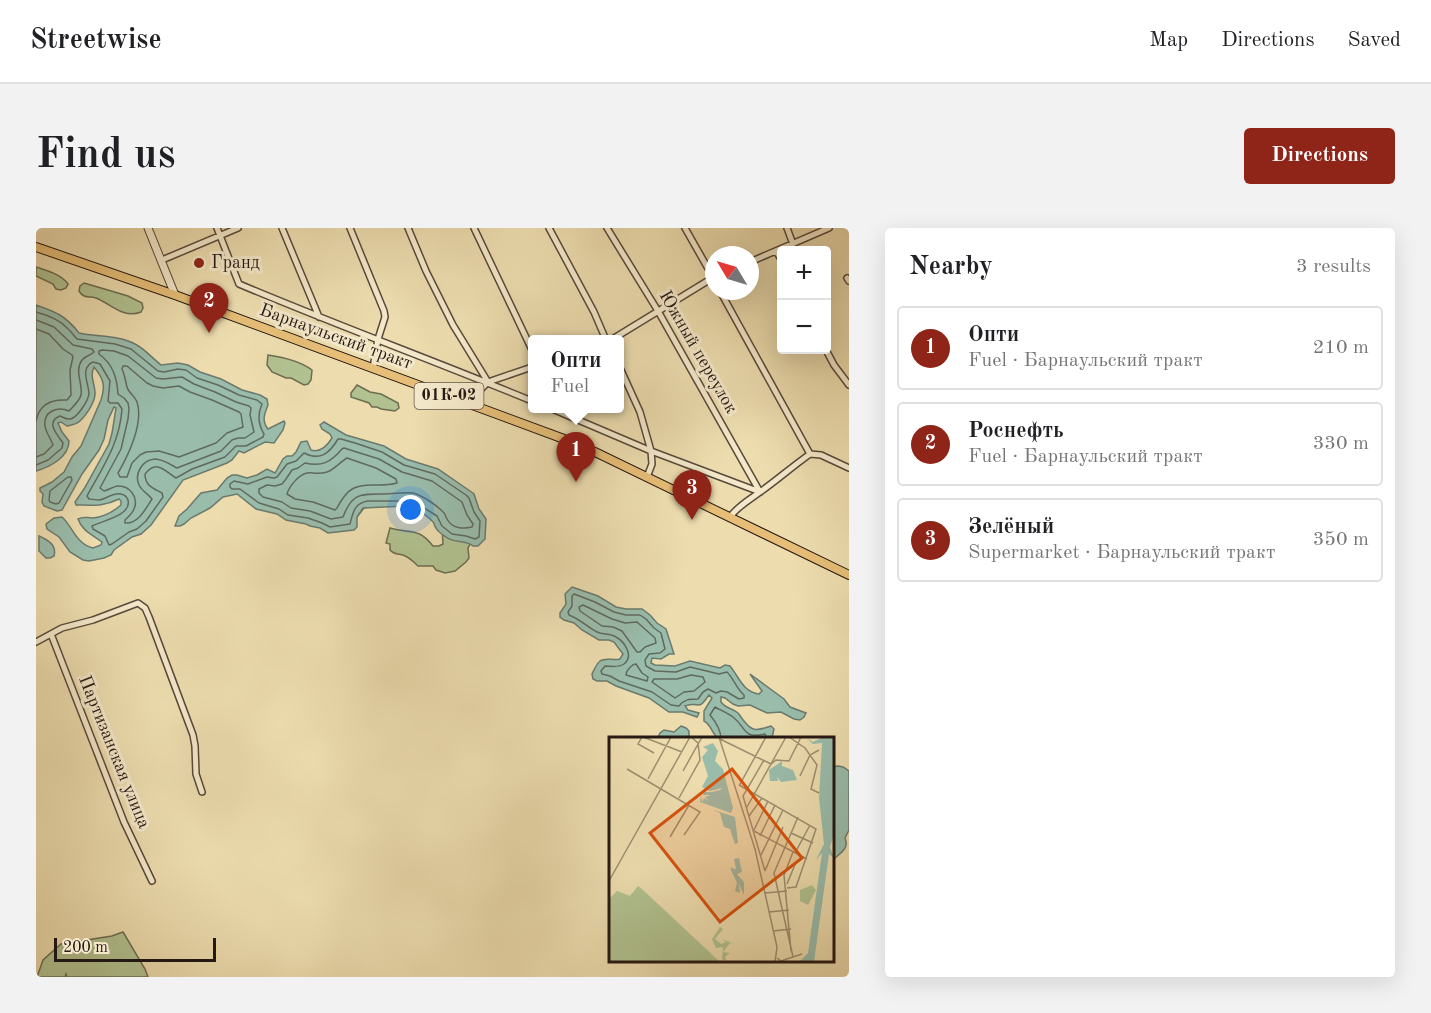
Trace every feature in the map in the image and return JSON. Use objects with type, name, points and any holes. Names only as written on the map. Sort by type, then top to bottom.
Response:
[{"type":"main road","name":"Барнаульский тракт","points":[[36,247],[175,295],[564,439],[648,477],[849,575]]},
{"type":"street","points":[[148,228],[175,295]]},
{"type":"street","points":[[217,228],[239,284],[528,399]]},
{"type":"street","points":[[162,260],[238,228]]},
{"type":"street","points":[[282,228],[319,317]]},
{"type":"street","points":[[350,228],[384,310],[385,317],[373,368]]},
{"type":"street","points":[[408,228],[453,325],[488,382]]},
{"type":"street","points":[[474,228],[528,342]]},
{"type":"street","points":[[549,228],[604,335]]},
{"type":"street","name":"Южный переулок","points":[[607,228],[658,311],[760,492]]},
{"type":"street","points":[[685,228],[705,262]]},
{"type":"street","points":[[787,228],[793,244]]},
{"type":"street","points":[[759,258],[829,228]]},
{"type":"street","points":[[618,335],[705,283]]},
{"type":"street","points":[[725,300],[810,454]]},
{"type":"street","points":[[828,354],[849,385]]},
{"type":"street","points":[[468,403],[488,382],[528,368]]},
{"type":"street","points":[[624,377],[640,412],[651,451],[652,464],[648,477]]},
{"type":"street","points":[[562,413],[651,451],[760,492]]},
{"type":"street","points":[[730,517],[737,507],[810,454],[821,455],[849,468]]},
{"type":"street","points":[[36,642],[62,628],[93,620],[138,603],[145,608],[194,735],[196,774],[202,792]]},
{"type":"street","name":"Партизанская улица","points":[[51,634],[124,822],[152,881]]},
{"type":"green space","points":[[36,267],[62,278],[68,284],[66,288],[56,289],[53,284],[36,276]]},
{"type":"green space","points":[[84,283],[128,296],[142,303],[143,308],[141,312],[135,314],[117,310],[96,298],[81,294],[80,286]]},
{"type":"green space","points":[[268,355],[302,364],[312,370],[311,380],[304,385],[272,372],[267,365]]},
{"type":"green space","points":[[357,385],[398,403],[399,408],[395,411],[372,407],[369,403],[351,397]]},
{"type":"green space","points":[[340,468],[475,535],[468,548],[469,558],[455,571],[445,573],[436,570],[433,566],[418,566],[407,557],[393,553],[390,550],[390,544],[386,543],[390,528],[414,532],[423,536],[433,546],[439,546],[443,544],[442,528],[424,511],[410,509],[402,503],[364,508],[357,517]]},
{"type":"green space","points":[[123,932],[148,977],[67,977],[66,974],[65,977],[37,977],[43,960],[61,944],[112,936]]},
{"type":"water","points":[[36,305],[60,315],[79,333],[129,341],[142,348],[161,365],[178,363],[188,365],[242,390],[260,395],[267,399],[268,405],[264,420],[266,426],[268,429],[284,421],[283,430],[274,443],[265,442],[244,453],[239,451],[227,463],[183,480],[151,525],[141,534],[132,537],[114,550],[111,555],[89,561],[83,560],[70,552],[59,537],[47,529],[46,524],[54,518],[62,517],[87,546],[93,548],[101,545],[102,542],[85,530],[78,519],[104,515],[121,505],[121,501],[119,499],[92,505],[76,505],[75,502],[109,444],[116,408],[114,407],[108,420],[99,450],[82,474],[62,510],[57,511],[44,506],[40,488],[64,472],[81,446],[103,395],[103,386],[94,367],[92,374],[95,395],[88,411],[75,424],[67,426],[61,422],[58,423],[69,441],[66,452],[53,464],[36,471]]},
{"type":"water","points":[[324,422],[346,435],[384,446],[406,459],[438,469],[470,491],[474,494],[479,509],[486,519],[485,539],[478,546],[473,546],[449,539],[439,532],[426,515],[406,506],[363,508],[357,517],[357,527],[354,530],[328,533],[320,528],[286,520],[277,514],[256,509],[237,494],[223,497],[184,524],[175,526],[179,516],[201,493],[217,490],[232,475],[247,478],[267,469],[275,473],[283,459],[292,456],[301,442],[307,441],[311,450],[317,451],[323,448],[332,438],[320,425]]},
{"type":"water","points":[[39,536],[53,546],[54,556],[46,558],[39,551]]},
{"type":"water","points":[[572,587],[598,596],[616,607],[642,609],[650,615],[666,629],[674,654],[661,659],[652,658],[651,663],[675,666],[690,661],[720,668],[725,665],[730,666],[749,690],[759,694],[762,691],[750,674],[784,699],[790,707],[806,713],[804,717],[800,720],[781,712],[767,713],[750,705],[738,706],[721,697],[723,704],[738,713],[753,729],[771,726],[774,729],[772,737],[717,737],[704,721],[704,711],[712,698],[709,695],[700,705],[685,706],[688,710],[699,713],[697,717],[683,712],[669,712],[649,698],[607,681],[593,679],[592,674],[600,661],[620,659],[623,654],[614,642],[599,640],[574,623],[560,617],[566,604],[565,594]]},
{"type":"water","points":[[681,726],[689,731],[689,736],[658,737],[664,730],[674,732]]},
{"type":"water","points":[[834,767],[843,767],[849,771],[849,830],[845,838],[844,850],[835,858],[834,858]]},
{"type":"place","name":"Гранд","points":[[199,263]]},
{"type":"place","name":"Роснефть","points":[[209,333]]},
{"type":"place","name":"Опти","points":[[576,482]]},
{"type":"place","name":"Зелёный","points":[[692,520]]}]
